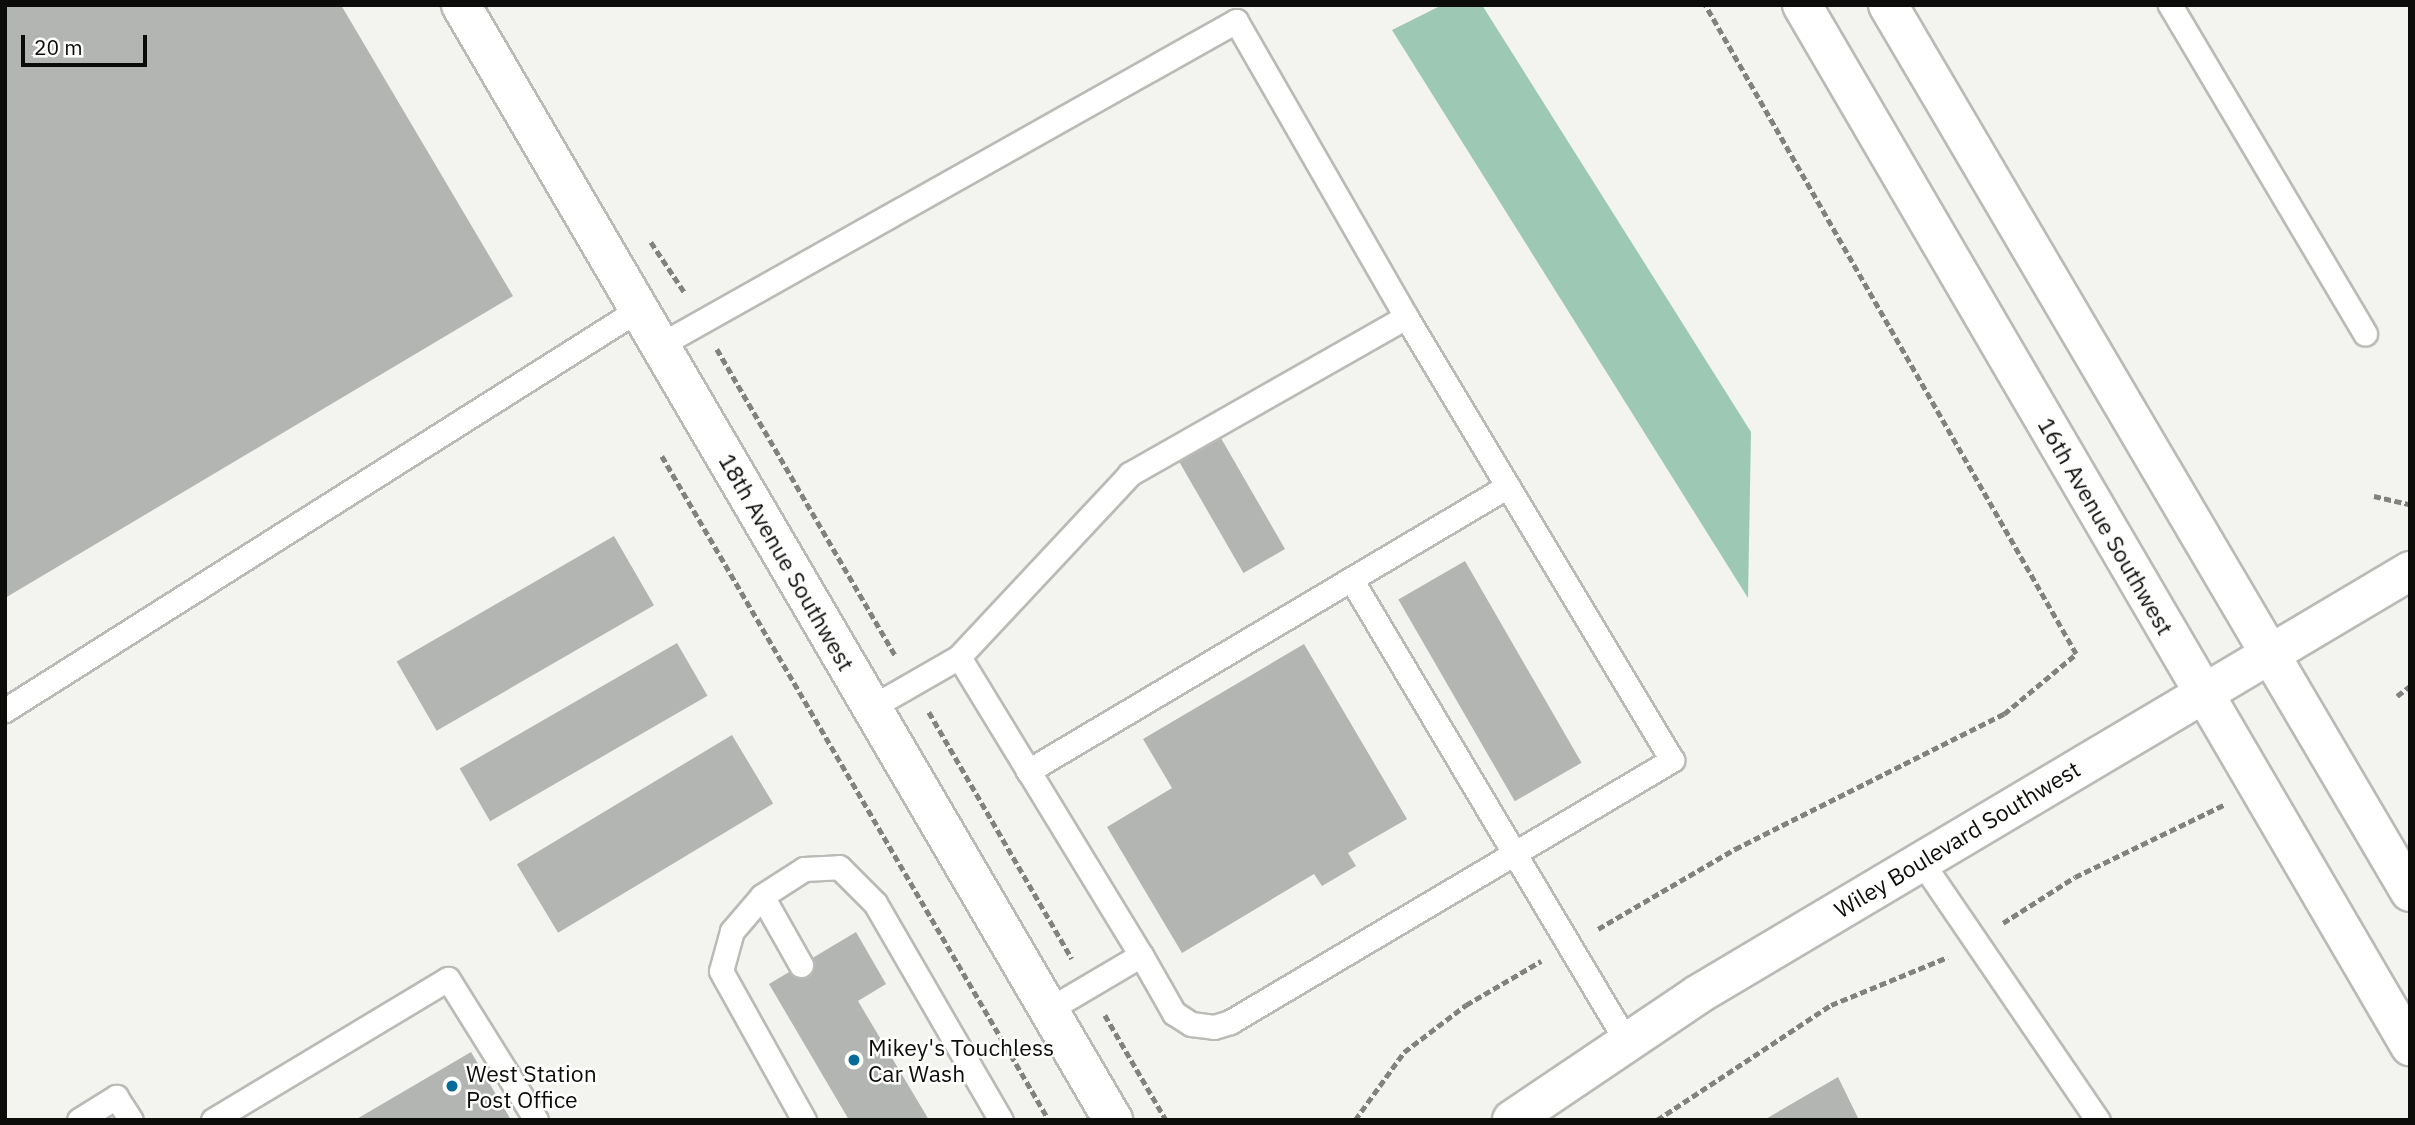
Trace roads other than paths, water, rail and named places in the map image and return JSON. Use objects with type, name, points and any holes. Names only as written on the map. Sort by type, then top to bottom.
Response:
[{"type":"street","name":"18th Avenue Southwest","points":[[461,5],[1112,1120]]},
{"type":"street","name":"16th Avenue Southwest","points":[[1802,5],[2410,1046]]},
{"type":"street","points":[[1888,5],[2410,892]]},
{"type":"street","name":"Wiley Boulevard Southwest","points":[[1512,1120],[1625,1040],[2270,650],[2410,571]]},
{"type":"lane","points":[[2170,5],[2365,334]]},
{"type":"lane","points":[[660,345],[1238,13],[1406,317],[1672,760],[1242,1016],[1214,1027],[1191,1024],[1174,1013],[959,657]]},
{"type":"lane","points":[[5,710],[639,309]]},
{"type":"lane","points":[[872,707],[959,657],[1130,474],[1406,317]]},
{"type":"lane","points":[[1028,771],[1508,486]]},
{"type":"lane","points":[[1351,579],[1625,1040]]},
{"type":"lane","points":[[1921,861],[1977,939],[2098,1120]]},
{"type":"lane","points":[[804,1120],[721,971],[732,931],[762,896],[804,869],[839,867],[875,903],[1001,1120]]},
{"type":"lane","points":[[762,896],[801,965]]},
{"type":"lane","points":[[1048,1010],[1140,955]]},
{"type":"lane","points":[[213,1120],[448,979],[536,1120]]},
{"type":"lane","points":[[79,1120],[116,1097],[131,1120]]},
{"type":"place","name":"Mikey's Touchless Car Wash","points":[[854,1060]]},
{"type":"place","name":"West Station Post Office","points":[[452,1086]]}]
